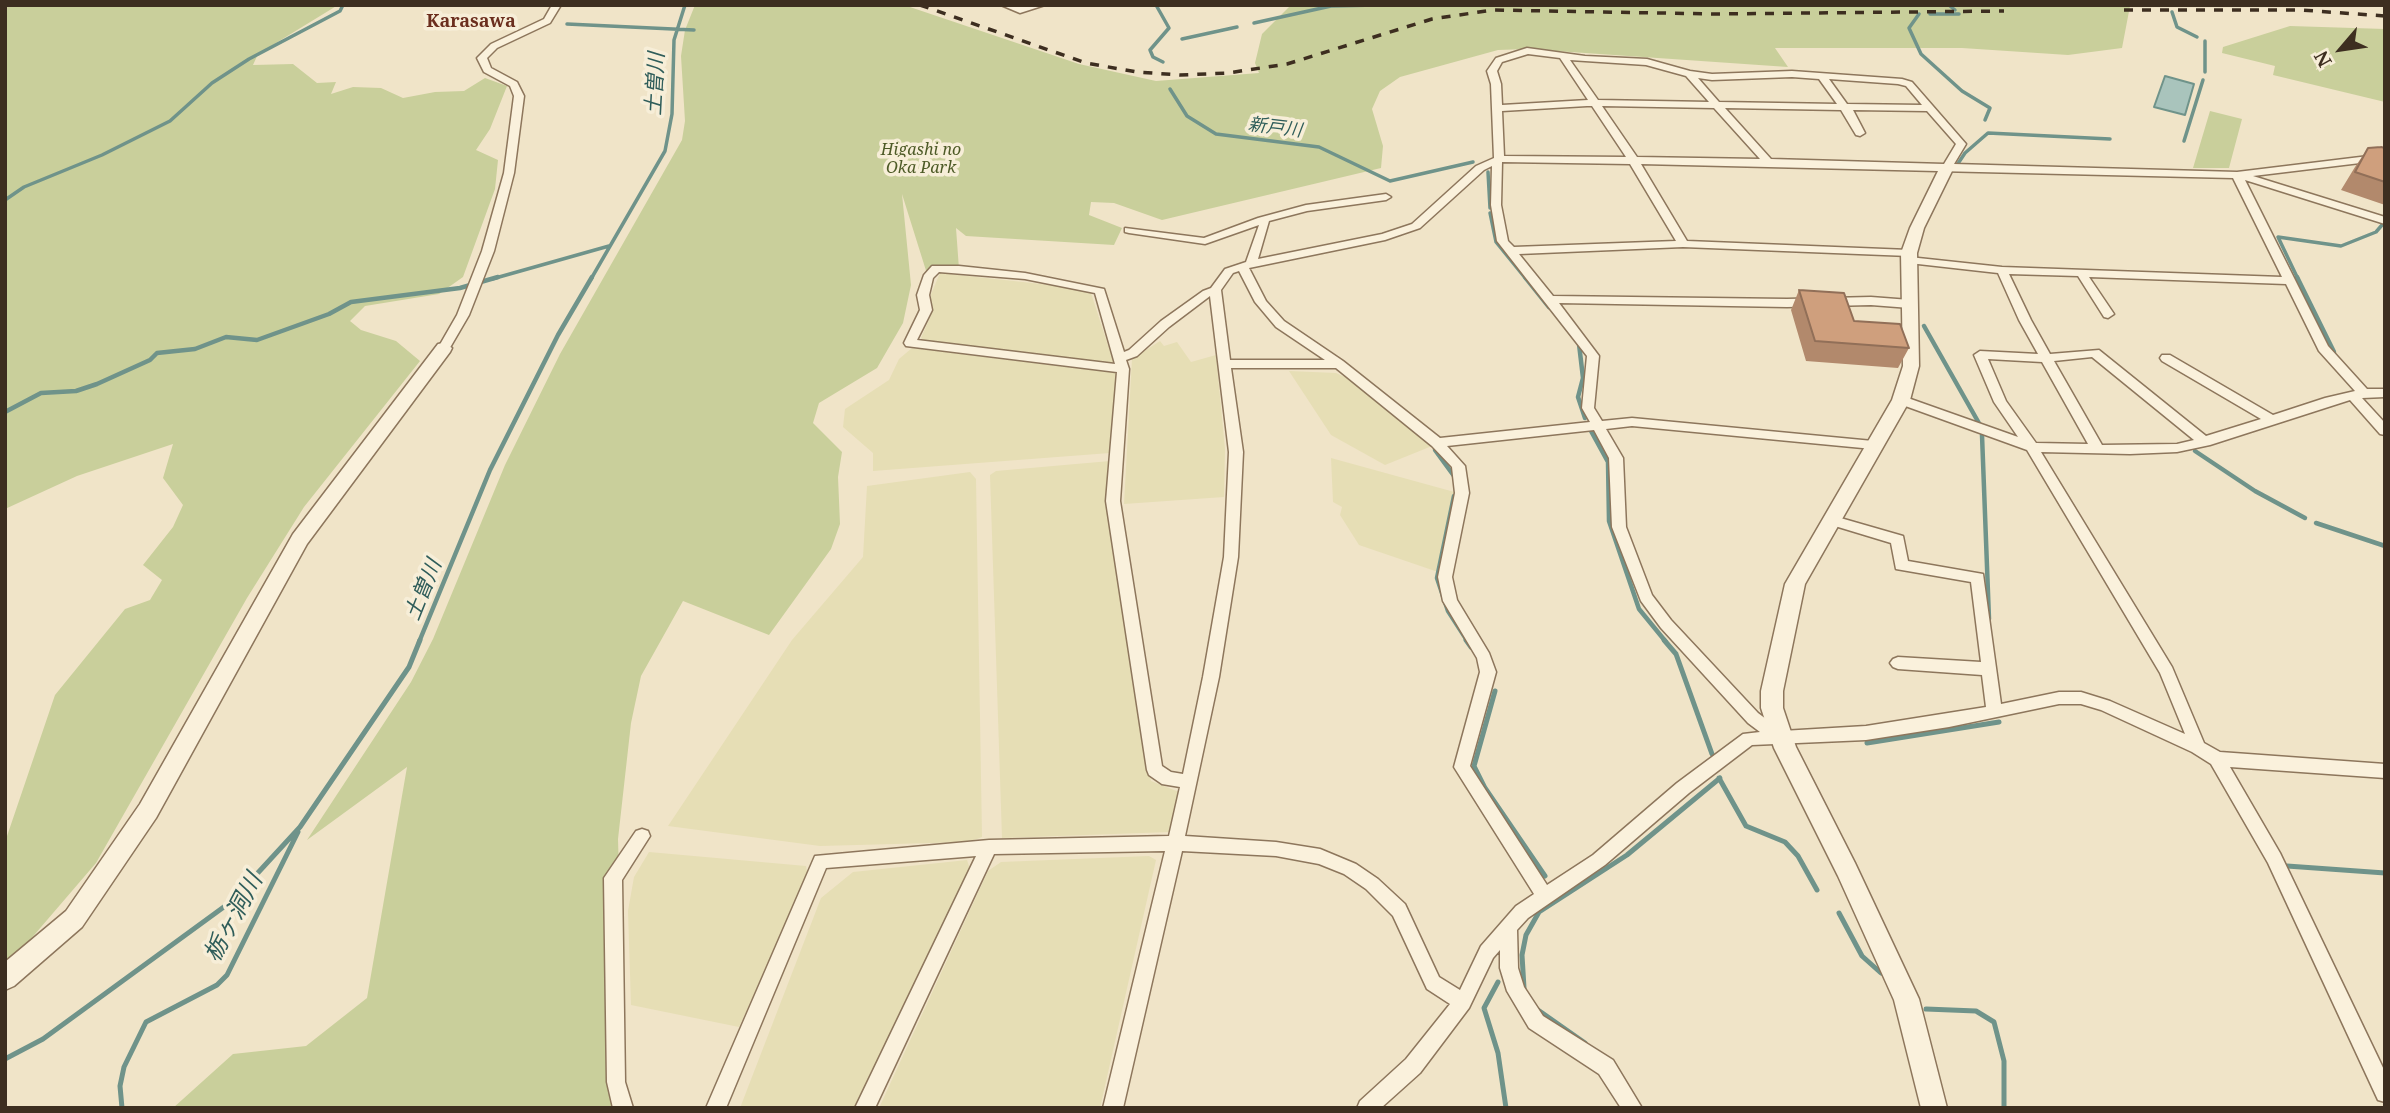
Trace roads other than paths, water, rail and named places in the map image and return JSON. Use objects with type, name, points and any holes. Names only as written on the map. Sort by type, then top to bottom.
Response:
[{"type":"street","points":[[5,978],[74,919],[148,811],[300,539],[444,348],[463,315],[488,251],[509,173],[519,96],[514,84],[486,71],[482,58],[494,46],[547,21],[556,5]]},
{"type":"street","points":[[1005,5],[1020,10],[1041,5]]},
{"type":"street","points":[[1781,738],[1753,718],[1666,624],[1646,597],[1619,527],[1616,458],[1588,408],[1592,356],[1503,240],[1496,205],[1497,108],[1492,71],[1499,60],[1527,51],[1647,62],[1689,74],[1822,76],[1899,81],[1909,84],[1961,144],[1917,228],[1909,256],[1911,366],[1901,400],[1795,584],[1772,691],[1772,708],[1781,738],[1906,999],[1934,1108]]},
{"type":"street","points":[[1563,56],[1634,160],[1683,244]]},
{"type":"street","points":[[1689,74],[1768,162]]},
{"type":"street","points":[[1822,76],[1846,108],[1860,134]]},
{"type":"street","points":[[1497,108],[1595,104],[1930,108]]},
{"type":"street","points":[[1190,781],[1168,779],[1155,770],[1124,587],[1113,501],[1121,364],[1100,291],[1025,276],[936,268],[928,277],[923,295],[926,310],[910,343],[1121,364],[1165,324],[1215,290],[1229,271],[1246,265],[1385,237],[1416,226],[1480,168],[1498,160],[1768,162],[2237,175],[2385,157]]},
{"type":"street","points":[[2237,175],[2385,221]]},
{"type":"street","points":[[2237,175],[2323,348],[2385,431]]},
{"type":"street","points":[[1129,230],[1205,241],[1262,220],[1306,208],[1386,197]]},
{"type":"street","points":[[1262,220],[1265,223],[1246,265],[1261,302],[1280,324],[1339,364],[1437,443],[1458,466],[1461,477],[1459,518],[1445,577],[1450,601],[1484,657],[1488,672],[1462,767],[1545,897]]},
{"type":"street","points":[[1509,251],[1683,244],[1909,256],[2002,270],[2290,281]]},
{"type":"street","points":[[2002,270],[2025,320],[2049,358],[2097,448]]},
{"type":"street","points":[[2082,274],[2108,314]]},
{"type":"street","points":[[1113,1108],[1190,781],[1231,557],[1236,452],[1215,290]]},
{"type":"street","points":[[1549,299],[1782,303],[1871,301],[1910,304]]},
{"type":"street","points":[[2198,747],[2167,671],[2032,447],[2000,402],[1980,355],[2049,358],[2095,353],[2204,442]]},
{"type":"street","points":[[2166,358],[2272,420]]},
{"type":"street","points":[[1225,363],[1339,364]]},
{"type":"street","points":[[1901,400],[2032,447],[2177,449],[2358,394],[2385,393]]},
{"type":"street","points":[[1437,443],[1632,422],[1873,445]]},
{"type":"street","points":[[1830,520],[1898,540],[1901,565],[1978,578],[1994,712]]},
{"type":"street","points":[[1898,663],[1989,669]]},
{"type":"street","points":[[1367,1108],[1413,1066],[1463,1002],[1488,952],[1509,931],[1522,912],[1599,860],[1684,788],[1749,740],[1771,736],[1781,738],[1866,733],[1994,712],[2059,698],[2081,698],[2105,705],[2198,747],[2217,759],[2274,858],[2385,1093]]},
{"type":"street","points":[[2217,759],[2385,771]]},
{"type":"street","points":[[623,1108],[617,1082],[613,878],[642,835]]},
{"type":"street","points":[[716,1108],[821,861],[989,847],[1175,843],[1276,849],[1320,857],[1350,869],[1372,884],[1399,910],[1433,983],[1463,1002]]},
{"type":"street","points":[[865,1108],[989,847]]},
{"type":"street","points":[[1509,931],[1509,968],[1516,991],[1536,1022],[1606,1067],[1632,1108]]},
{"type":"water","points":[[2165,76],[2194,84],[2185,115],[2154,107]]},
{"type":"waterway","points":[[5,200],[24,187],[102,155],[170,121],[212,83],[249,59],[340,11],[343,5]]},
{"type":"waterway","name":"土曽川","points":[[677,29],[685,5]]},
{"type":"waterway","name":"新戸川","points":[[1156,5],[1169,28],[1150,50],[1153,57],[1163,62]]},
{"type":"waterway","points":[[1254,23],[1331,6],[1377,5]]},
{"type":"waterway","points":[[1950,6],[1955,10]]},
{"type":"waterway","points":[[2172,12],[2177,27],[2197,37]]},
{"type":"waterway","points":[[1919,14],[1909,28],[1921,54],[1962,91],[1990,108],[1985,120]]},
{"type":"waterway","points":[[1930,14],[1959,14]]},
{"type":"waterway","points":[[567,24],[677,29]]},
{"type":"waterway","points":[[1182,39],[1237,27]]},
{"type":"waterway","name":"土曽川","points":[[591,279],[665,151],[672,114],[674,40],[677,29]]},
{"type":"waterway","points":[[677,29],[694,30]]},
{"type":"waterway","points":[[2205,41],[2205,72]]},
{"type":"waterway","points":[[2184,141],[2203,80]]},
{"type":"waterway","name":"新戸川","points":[[1170,89],[1187,116],[1216,134],[1319,147],[1390,181],[1473,162]]},
{"type":"waterway","points":[[1957,165],[1965,153],[1988,133],[2110,139]]},
{"type":"waterway","points":[[1488,172],[1490,208]]},
{"type":"waterway","points":[[1490,213],[1496,242],[1526,279]]},
{"type":"waterway","points":[[2298,279],[2278,237],[2341,246],[2376,232],[2382,225]]},
{"type":"waterway","points":[[492,279],[609,246]]},
{"type":"waterway","points":[[5,412],[41,393],[76,391],[97,384],[150,360],[157,353],[195,349],[226,337],[257,340],[329,314],[351,302],[460,288],[498,277]]},
{"type":"waterway","name":"土曽川","points":[[419,642],[490,470],[558,335],[592,277]]},
{"type":"waterway","points":[[1525,277],[1549,307]]},
{"type":"waterway","points":[[2297,277],[2334,352]]},
{"type":"waterway","points":[[1924,326],[1980,425]]},
{"type":"waterway","points":[[1579,344],[1583,378],[1578,397],[1585,418]]},
{"type":"waterway","points":[[1591,431],[1608,462],[1609,521],[1639,609],[1666,642]]},
{"type":"waterway","points":[[1982,435],[1989,619]]},
{"type":"waterway","points":[[1435,450],[1454,476]]},
{"type":"waterway","points":[[2195,451],[2255,491],[2305,518]]},
{"type":"waterway","points":[[1454,496],[1437,578],[1448,611],[1468,642]]},
{"type":"waterway","points":[[2316,523],[2385,546]]},
{"type":"waterway","name":"土曽川","points":[[5,1059],[43,1039],[232,901],[300,827],[409,667],[420,640]]},
{"type":"waterway","points":[[1466,640],[1471,647]]},
{"type":"waterway","points":[[1664,640],[1676,654],[1712,754]]},
{"type":"waterway","points":[[1495,691],[1474,766],[1485,788],[1545,876]]},
{"type":"waterway","points":[[1867,743],[1999,722]]},
{"type":"waterway","points":[[1524,988],[1522,955],[1526,935],[1539,912],[1627,855],[1719,779]]},
{"type":"waterway","points":[[1719,779],[1746,826],[1785,842],[1798,856],[1817,890]]},
{"type":"waterway","name":"栃ヶ洞川","points":[[122,1108],[120,1086],[124,1067],[146,1022],[217,985],[227,975],[298,832]]},
{"type":"waterway","points":[[2287,866],[2385,873]]},
{"type":"waterway","points":[[1839,913],[1862,956],[1881,973]]},
{"type":"waterway","points":[[1498,982],[1484,1008],[1498,1053],[1506,1108]]},
{"type":"waterway","points":[[1926,1009],[1976,1011],[1994,1022],[2004,1061],[2004,1108]]},
{"type":"waterway","points":[[1538,1010],[1585,1043]]},
{"type":"railway","points":[[920,5],[1086,63],[1137,72],[1180,75],[1228,73],[1287,64],[1432,19],[1493,10],[1715,14],[2004,11]]},
{"type":"railway","points":[[2124,10],[2301,10],[2385,16]]},
{"type":"district","name":"Karasawa","points":[[471,22]]},
{"type":"park label","name":"Higashi no Oka Park","points":[[921,159]]}]
